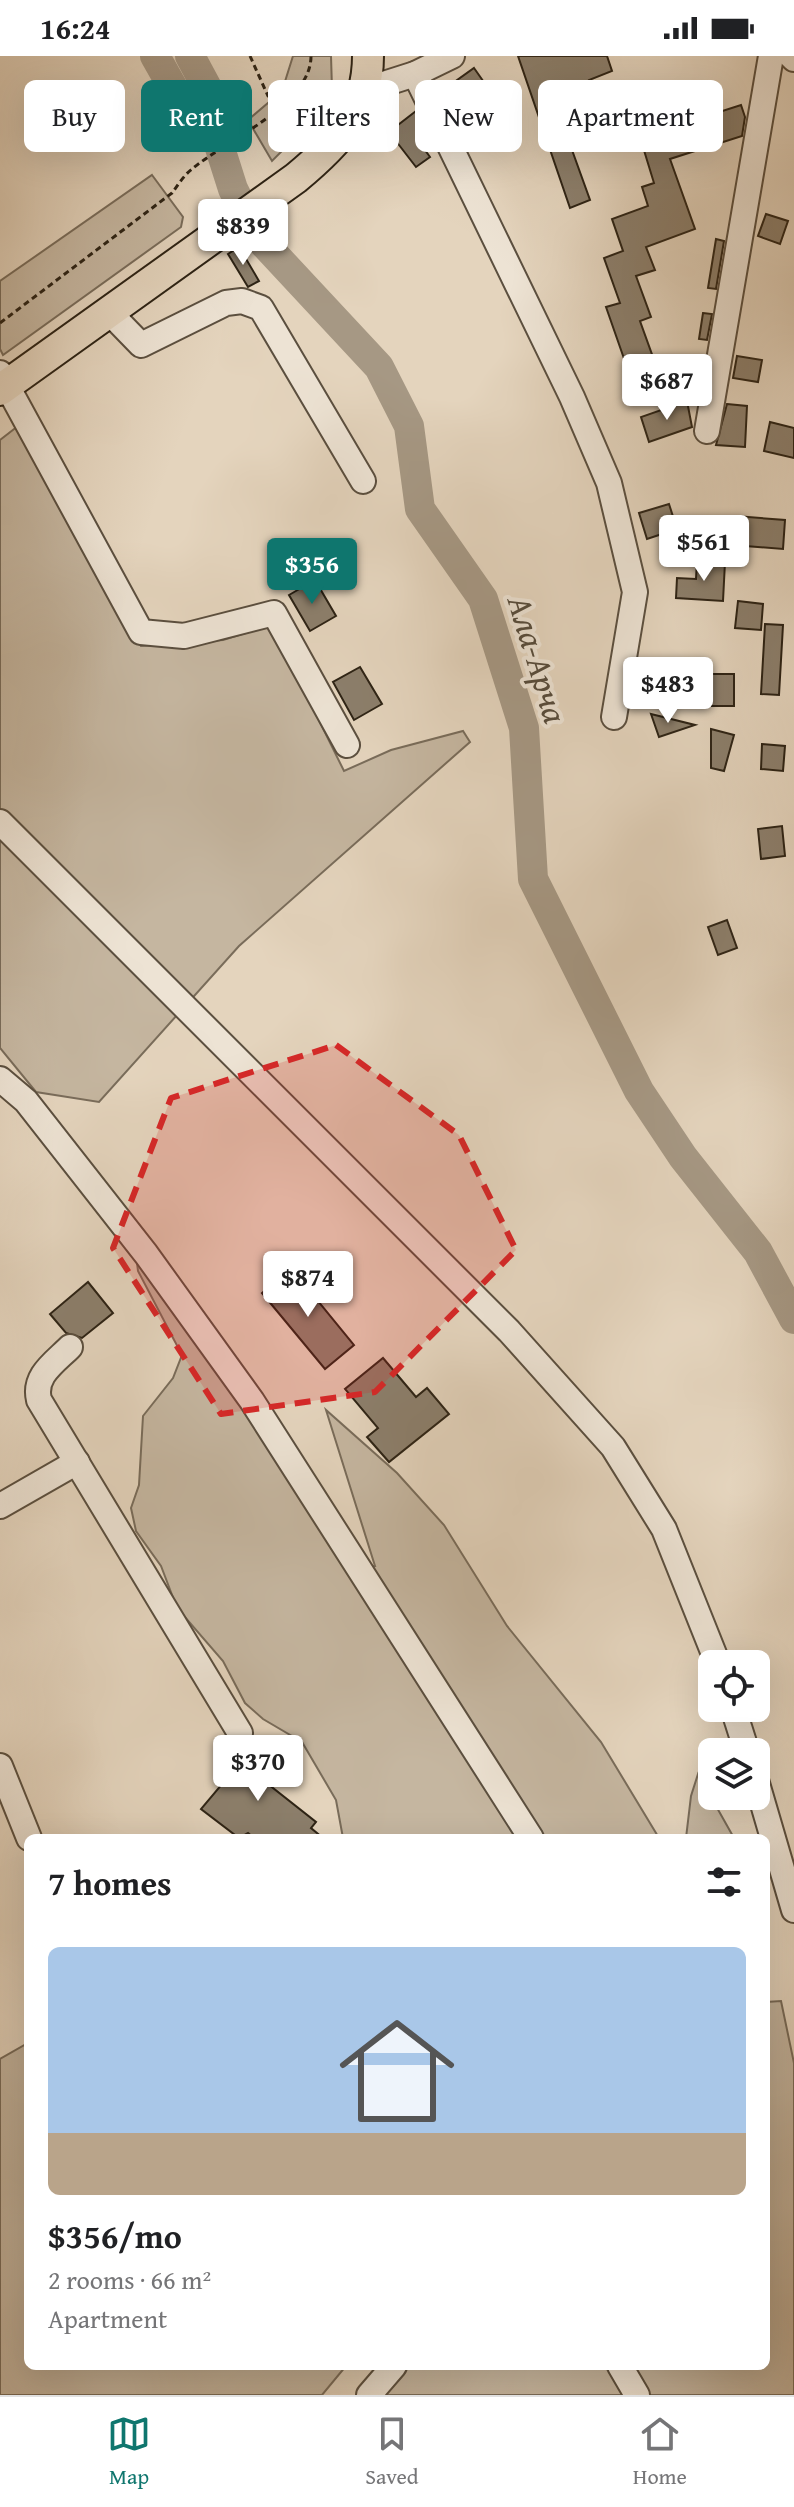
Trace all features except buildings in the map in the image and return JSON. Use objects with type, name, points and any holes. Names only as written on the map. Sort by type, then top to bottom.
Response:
[{"type":"main road","points":[[366,80],[368,56]]},
{"type":"main road","points":[[2,383],[296,178],[328,152]]},
{"type":"street","points":[[396,80],[452,56]]},
{"type":"street","points":[[707,431],[771,56]]},
{"type":"street","points":[[415,74],[572,397],[609,483],[635,592],[614,717]]},
{"type":"street","points":[[108,311],[141,345],[226,303],[242,301],[261,308],[363,481]]},
{"type":"street","points":[[2,383],[141,632],[184,636],[274,613],[347,745]]},
{"type":"street","points":[[0,822],[509,1331],[613,1447],[664,1529],[712,1650]]},
{"type":"street","points":[[0,1079],[26,1101],[146,1254],[252,1401],[528,1834]]},
{"type":"street","points":[[70,1347],[40,1377],[36,1390],[240,1733]]},
{"type":"street","points":[[0,1506],[77,1462]]},
{"type":"street","points":[[0,1766],[27,1834]]},
{"type":"street","points":[[765,1810],[794,1910]]},
{"type":"street","points":[[369,2395],[391,2370]]},
{"type":"street","points":[[622,2370],[637,2395]]},
{"type":"path","points":[[250,56],[268,96]]},
{"type":"path","points":[[304,80],[311,56]]},
{"type":"path","points":[[0,323],[172,193],[190,170],[268,115]]},
{"type":"highlighted area","points":[[336,1045],[459,1135],[516,1250],[375,1392],[221,1414],[113,1248],[171,1098]]},
{"type":"shaded area","points":[[293,56],[331,56],[332,80],[285,80]]},
{"type":"shaded area","points":[[268,103],[268,152],[281,152],[272,161],[252,127],[252,117]]},
{"type":"shaded area","points":[[152,175],[183,217],[181,227],[3,355],[0,349],[0,281]]},
{"type":"shaded area","points":[[18,426],[141,646],[223,640],[272,625],[344,771],[391,750],[463,731],[470,742],[239,946],[99,1102],[36,1092],[0,1048],[0,440]]},
{"type":"shaded area","points":[[135,1247],[352,1567],[375,1566],[326,1410],[397,1473],[444,1525],[507,1626],[601,1742],[657,1834],[342,1834],[336,1800],[302,1742],[263,1719],[245,1703],[223,1661],[177,1608],[161,1566],[136,1531],[131,1508],[139,1485],[143,1416],[173,1378],[182,1355],[138,1271]]},
{"type":"shaded area","points":[[698,1774],[698,1810],[718,1810],[732,1834],[686,1834],[691,1796]]},
{"type":"shaded area","points":[[781,2001],[794,2063],[794,2395],[366,2395],[382,2370],[770,2370],[770,2002]]},
{"type":"shaded area","points":[[24,2045],[24,2370],[343,2370],[322,2395],[0,2395],[0,2059]]},
{"type":"waterway","name":"Ала-Арча","points":[[155,56],[190,118],[213,126],[233,189],[256,235],[379,367],[409,426],[420,509],[483,599],[524,728],[533,879],[639,1091],[683,1157],[758,1252],[794,1319]]},
{"type":"waterway","points":[[190,56],[203,80]]}]
